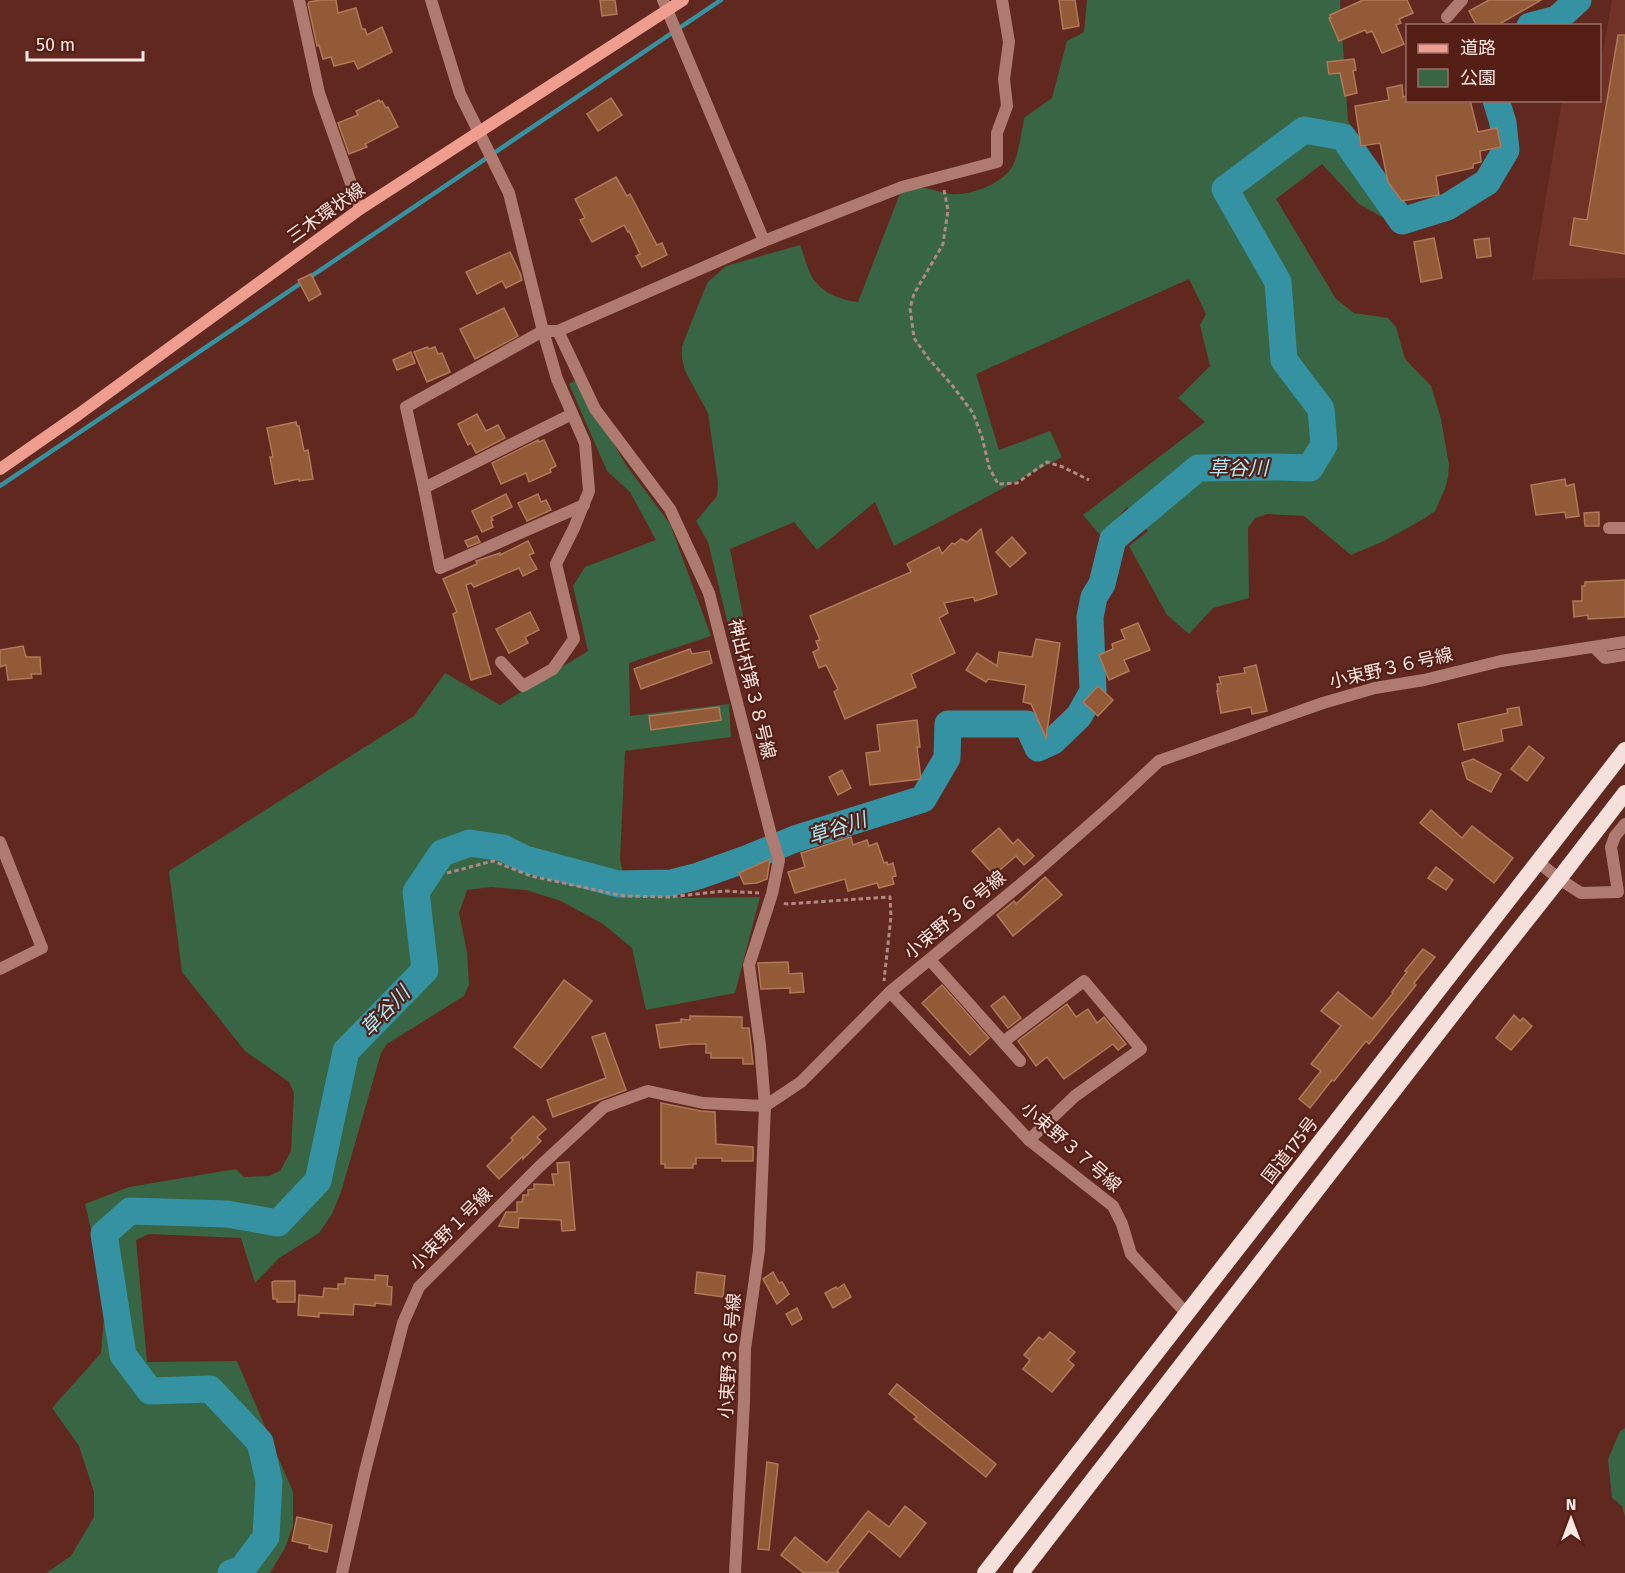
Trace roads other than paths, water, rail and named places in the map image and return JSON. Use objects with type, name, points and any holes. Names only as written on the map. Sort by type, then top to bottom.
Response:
[{"type":"highway","name":"国道175号","points":[[985,1573],[1625,750]]},
{"type":"highway","points":[[1021,1573],[1625,793]]},
{"type":"main road","name":"三木環状線","points":[[0,469],[360,209],[479,133],[665,5],[683,0]]},
{"type":"street","points":[[299,0],[319,93],[360,209]]},
{"type":"street","points":[[431,0],[460,94],[509,193],[557,379],[585,443],[589,491],[556,564],[574,639],[553,669],[523,686],[501,662]]},
{"type":"street","points":[[584,505],[440,568],[406,407],[543,331],[558,331],[764,242],[902,187],[997,162],[997,133],[1007,106],[1004,79],[1009,42],[1002,0]]},
{"type":"street","points":[[1447,17],[1462,0]]},
{"type":"street","points":[[665,5],[764,242]]},
{"type":"street","name":"神出村第３８号線","points":[[558,331],[595,409],[670,509],[709,593],[779,860],[772,894],[749,965],[760,1045],[765,1106]]},
{"type":"street","points":[[424,488],[572,414]]},
{"type":"street","points":[[1609,528],[1625,528]]},
{"type":"street","name":"小束野３６号線","points":[[735,1573],[745,1349],[759,1250],[765,1106],[801,1082],[886,996],[1038,870],[1159,761],[1323,703],[1375,688],[1424,680],[1501,661],[1625,642]]},
{"type":"street","points":[[1594,647],[1605,658],[1625,655]]},
{"type":"street","points":[[1538,861],[1559,879],[1581,893],[1622,891],[1611,847],[1615,836],[1625,824]]},
{"type":"street","points":[[0,842],[42,948],[0,969]]},
{"type":"street","points":[[930,960],[1020,1061]]},
{"type":"street","points":[[1002,1041],[1084,981],[1141,1049],[1075,1096],[1029,1140]]},
{"type":"street","name":"小束野３７号線","points":[[886,996],[1029,1140],[1113,1206],[1122,1224],[1131,1254],[1186,1314]]},
{"type":"street","name":"小束野１号線","points":[[342,1573],[365,1471],[403,1323],[419,1287],[539,1167],[604,1107],[648,1091],[703,1103],[765,1106]]},
{"type":"waterway","points":[[0,486],[721,0]]},
{"type":"waterway","name":"草谷川","points":[[1538,24],[1557,19],[1578,0]]},
{"type":"waterway","name":"草谷川","points":[[231,1573],[242,1569],[266,1537],[269,1481],[260,1442],[210,1389],[150,1391],[123,1355],[104,1234],[130,1211],[227,1214],[278,1223],[318,1181],[346,1051],[425,970],[416,892],[442,853],[470,843],[503,848],[525,859],[618,884],[671,883],[746,859],[795,839],[923,799],[947,758],[948,724],[1027,724],[1038,748],[1053,741],[1079,716],[1093,691],[1090,617],[1094,597],[1102,584],[1113,539],[1198,468],[1310,468],[1324,445],[1321,409],[1284,360],[1278,282],[1225,189],[1304,130],[1343,137],[1402,221],[1447,207],[1487,182],[1506,150],[1503,123],[1497,102]]}]
